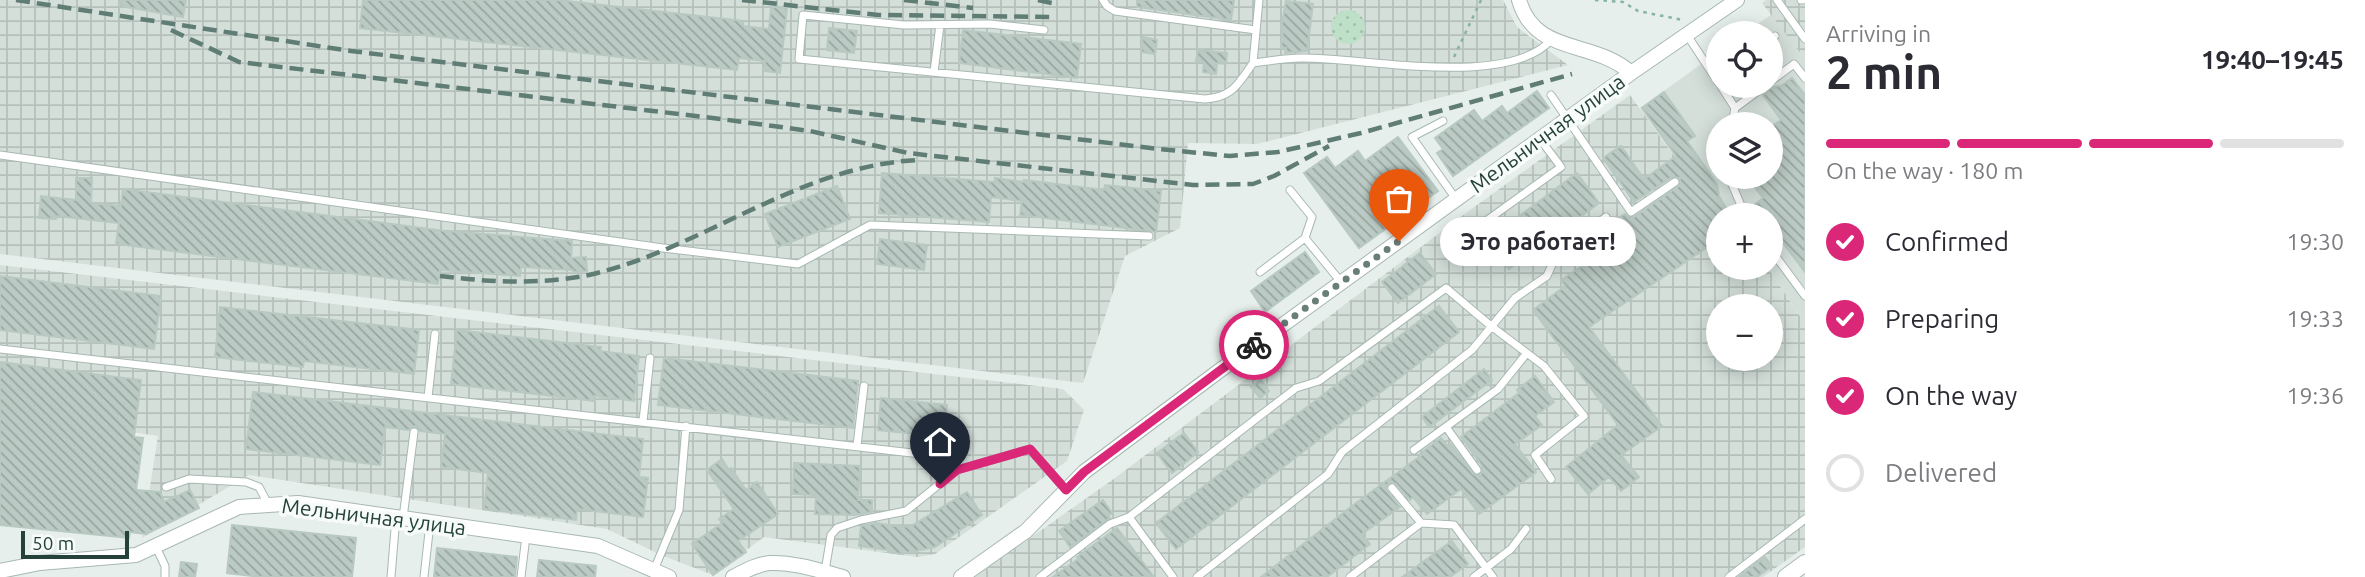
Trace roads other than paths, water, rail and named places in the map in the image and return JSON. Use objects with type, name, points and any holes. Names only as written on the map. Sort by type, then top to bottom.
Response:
[{"type":"street","points":[[1519,0],[1530,25],[1551,40],[1606,56],[1631,74]]},
{"type":"street","name":"Мельничная улица","points":[[961,577],[1026,531],[1084,472],[1104,456],[1567,119],[1737,0]]},
{"type":"street","name":"Мельничная улица","points":[[0,571],[40,563],[136,555],[239,508],[298,503],[598,546],[661,575]]},
{"type":"street","points":[[733,577],[755,566],[770,563],[843,577]]},
{"type":"street","points":[[1786,577],[1805,563]]},
{"type":"lane","points":[[1103,0],[1115,11],[1256,30]]},
{"type":"lane","points":[[1044,30],[990,24],[904,25],[803,15],[799,58],[1205,99],[1219,98],[1231,92],[1253,63],[1259,0]]},
{"type":"lane","points":[[1777,0],[1805,39]]},
{"type":"lane","points":[[934,72],[940,25]]},
{"type":"lane","points":[[1692,32],[1706,57]]},
{"type":"lane","points":[[1253,63],[1301,58],[1415,66],[1485,66],[1527,57],[1542,51],[1551,40]]},
{"type":"lane","points":[[1783,72],[1794,64],[1805,78]]},
{"type":"lane","points":[[1551,95],[1631,212],[1675,182]]},
{"type":"lane","points":[[1729,98],[1734,112]]},
{"type":"lane","points":[[1735,108],[1749,98]]},
{"type":"lane","points":[[1443,121],[1412,136],[1456,200]]},
{"type":"lane","points":[[1486,221],[1561,167],[1540,139]]},
{"type":"lane","points":[[0,155],[663,248],[798,264],[870,225],[1149,236]]},
{"type":"lane","points":[[1260,272],[1305,238],[1312,217],[1290,190]]},
{"type":"lane","points":[[1197,577],[1328,474],[1342,452],[1472,350],[1515,298],[1547,276],[1557,254],[1606,217]]},
{"type":"lane","points":[[1305,238],[1341,282]]},
{"type":"lane","points":[[1783,266],[1805,296]]},
{"type":"lane","points":[[1040,577],[1110,524],[1129,517],[1296,388],[1319,381],[1446,288],[1544,366],[1584,416],[1535,455],[1551,479]]},
{"type":"lane","points":[[428,397],[435,334]]},
{"type":"lane","points":[[0,349],[921,454]]},
{"type":"lane","points":[[1414,450],[1498,389],[1527,353]]},
{"type":"lane","points":[[643,422],[650,358]]},
{"type":"lane","points":[[857,446],[864,386]]},
{"type":"lane","points":[[661,575],[679,510],[686,426]]},
{"type":"lane","points":[[1446,427],[1477,470]]},
{"type":"lane","points":[[391,577],[414,432]]},
{"type":"lane","points":[[825,572],[831,535],[837,528],[906,511],[957,470],[1030,449],[1066,490]]},
{"type":"lane","points":[[166,487],[188,479],[246,482],[259,487],[268,504]]},
{"type":"lane","points":[[1392,488],[1421,523]]},
{"type":"lane","points":[[1129,517],[1173,577]]},
{"type":"lane","points":[[1730,577],[1805,519]]},
{"type":"lane","points":[[424,577],[430,522]]},
{"type":"lane","points":[[1350,577],[1421,523],[1454,525],[1493,577]]},
{"type":"lane","points":[[1474,577],[1511,549],[1526,529]]},
{"type":"lane","points":[[521,577],[526,536]]},
{"type":"lane","points":[[156,547],[165,566],[165,577]]},
{"type":"railway","points":[[16,0],[351,51],[1230,156],[1278,152],[1361,133],[1572,74]]},
{"type":"railway","points":[[742,0],[878,15],[1053,17]]},
{"type":"railway","points":[[904,0],[973,8]]},
{"type":"railway","points":[[1038,0],[1056,4]]},
{"type":"railway","points":[[171,30],[239,62],[721,119],[810,131],[908,153],[1193,185],[1253,184],[1274,176],[1329,146]]},
{"type":"railway","points":[[440,276],[514,282],[589,275],[672,247],[833,176],[875,165],[919,160]]},
{"type":"place","name":"Это работает!","points":[[1399,241]]}]
